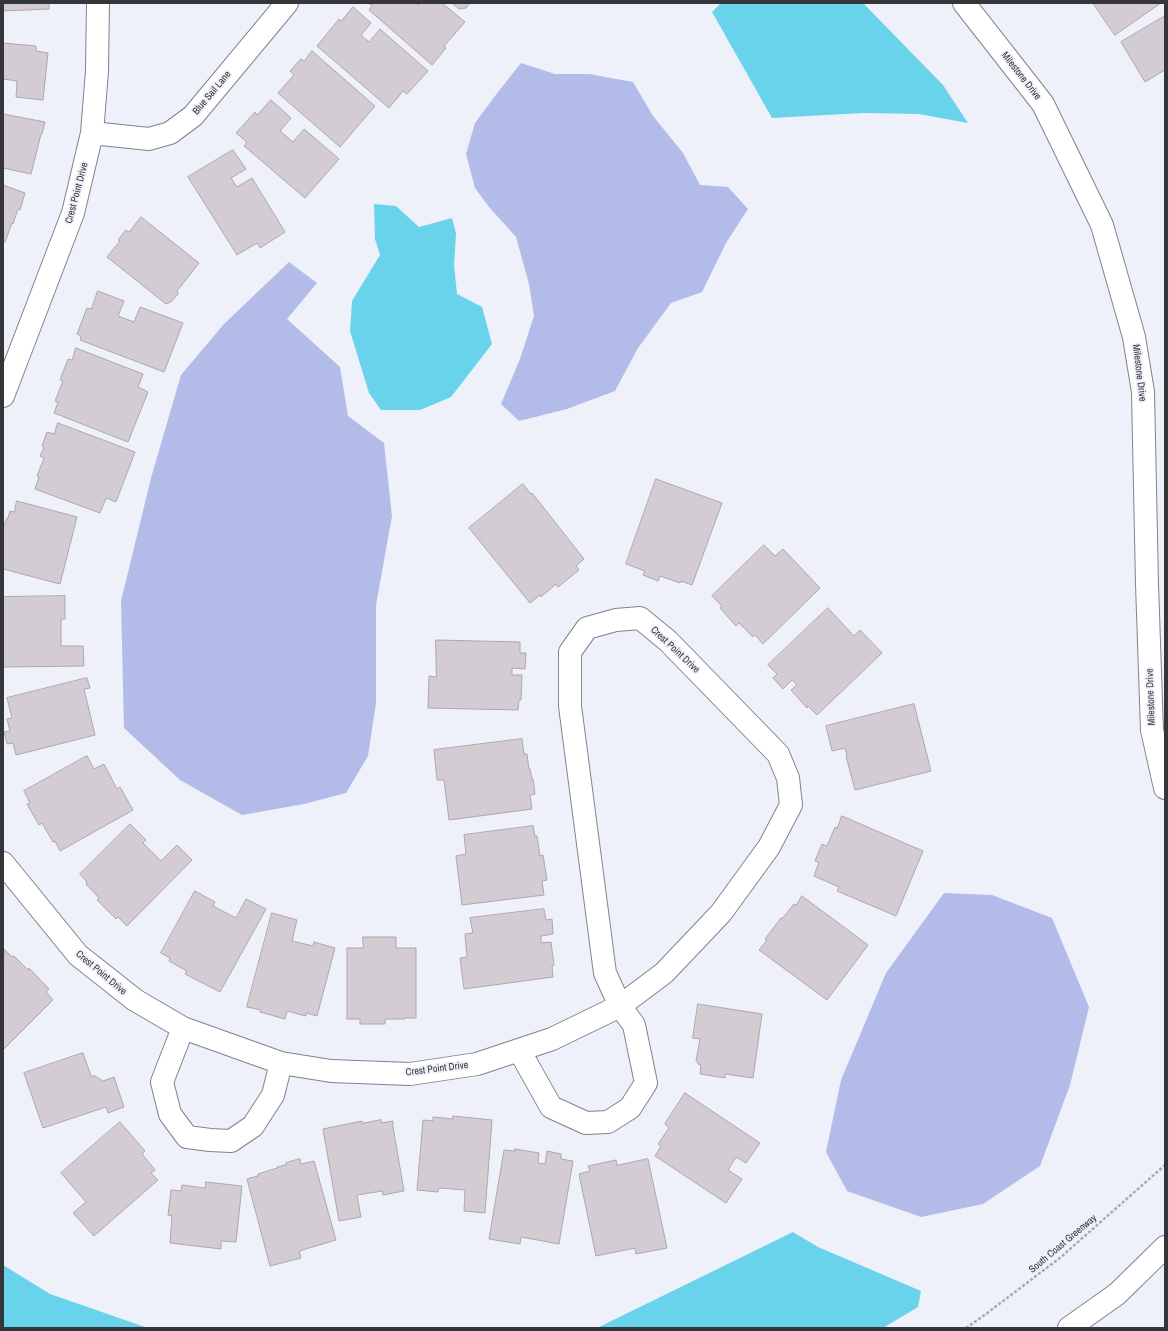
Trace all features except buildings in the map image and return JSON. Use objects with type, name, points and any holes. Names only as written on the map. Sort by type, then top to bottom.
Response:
[{"type":"street","name":"Crest Point Drive","points":[[3,396],[73,212],[92,133],[97,71],[98,3]]},
{"type":"street","name":"Milestone Drive","points":[[964,3],[1043,104],[1102,225],[1134,337],[1142,392],[1146,584],[1152,730],[1165,788]]},
{"type":"street","name":"Blue Sail Lane","points":[[92,133],[149,139],[170,133],[193,116],[283,4]]},
{"type":"street","name":"Crest Point Drive","points":[[3,863],[78,955],[135,1000],[183,1028],[281,1063],[331,1071],[410,1074],[477,1064],[519,1050],[552,1039],[620,1006],[664,972],[721,913],[769,847],[791,805],[788,778],[778,754],[668,641],[640,618],[616,620],[587,628],[570,652],[570,706],[605,974],[620,1006],[634,1025],[646,1083],[630,1108],[608,1122],[586,1123],[551,1107],[519,1050]]},
{"type":"street","points":[[183,1028],[162,1082],[170,1114],[187,1136],[210,1140],[231,1141],[253,1126],[273,1095],[281,1063]]},
{"type":"street","points":[[1069,1328],[1117,1294],[1165,1246]]},
{"type":"path","name":"South Coast Greenway","points":[[966,1328],[1061,1257],[1165,1165]]},
{"type":"shaded area","points":[[721,3],[863,3],[943,85],[968,123],[919,114],[864,113],[772,118],[712,12]]},
{"type":"shaded area","points":[[521,63],[555,74],[589,74],[633,82],[653,116],[683,153],[700,185],[728,187],[748,209],[726,243],[702,292],[671,303],[638,348],[615,391],[567,409],[519,421],[501,404],[520,359],[534,316],[529,284],[516,237],[489,207],[475,188],[466,154],[475,123]]},
{"type":"shaded area","points":[[374,204],[396,206],[419,227],[452,218],[456,233],[454,265],[457,294],[482,307],[492,344],[451,397],[420,410],[381,410],[369,393],[350,331],[352,301],[380,255],[375,239]]},
{"type":"shaded area","points":[[289,262],[317,283],[287,319],[340,367],[348,416],[384,443],[392,516],[376,605],[376,703],[368,756],[346,793],[304,804],[242,815],[180,780],[124,728],[121,601],[151,478],[181,375],[224,324]]},
{"type":"shaded area","points":[[944,893],[992,895],[1052,918],[1089,1007],[1070,1085],[1040,1166],[983,1204],[921,1217],[847,1191],[826,1152],[841,1080],[886,973]]},
{"type":"shaded area","points":[[793,1232],[818,1247],[921,1291],[918,1307],[883,1328],[597,1328]]},
{"type":"shaded area","points":[[3,1265],[50,1294],[148,1328],[3,1328]]}]
